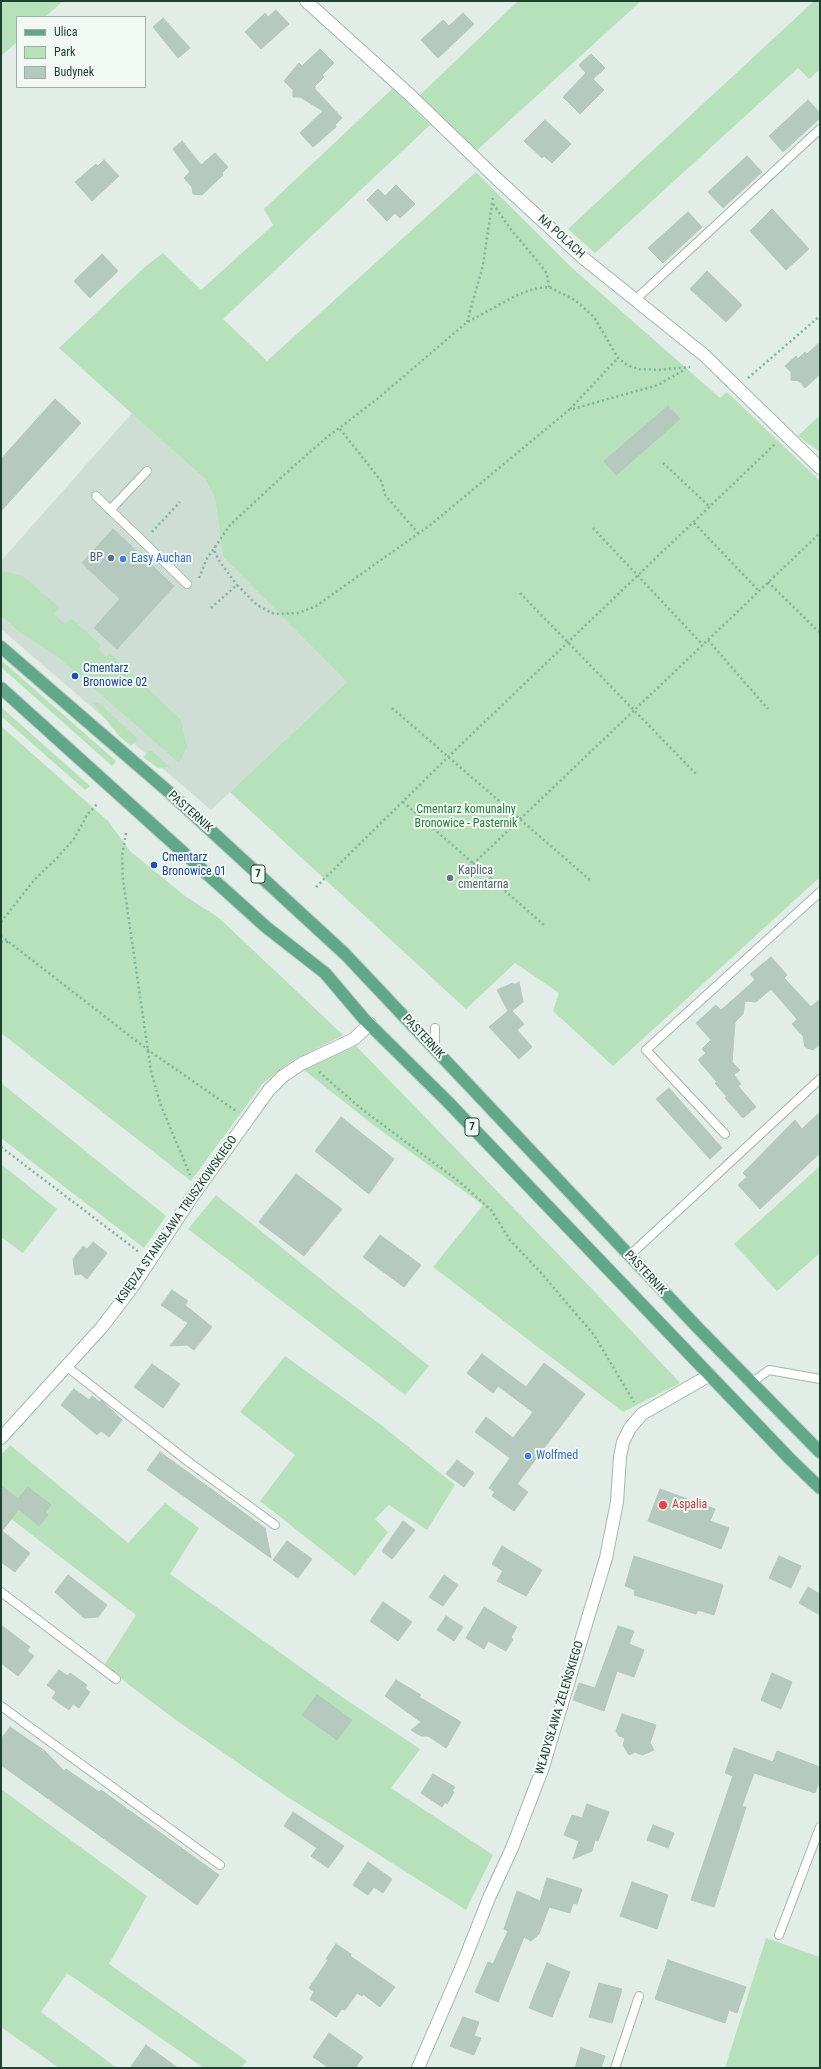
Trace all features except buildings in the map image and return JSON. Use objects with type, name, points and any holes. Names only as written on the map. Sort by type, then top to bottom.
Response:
[{"type":"main road","name":"PASTERNIK","points":[[1,647],[170,793],[339,949],[629,1256],[751,1383],[820,1452]]},
{"type":"main road","name":"PASTERNIK","points":[[1,688],[266,927],[325,973],[370,1024],[453,1108],[790,1459],[820,1488]]},
{"type":"street","name":"NA POLACH","points":[[306,1],[410,95],[496,179],[582,256],[704,355],[820,468]]},
{"type":"street","name":"KSIĘDZA STANISŁAWA TRUSZKOWSKIEGO","points":[[1,1438],[102,1327],[134,1285],[198,1189],[269,1090],[283,1076],[306,1061],[354,1038],[370,1024]]},
{"type":"street","name":"WŁADYSŁAWA ŻELEŃSKIEGO","points":[[418,2068],[462,1966],[489,1898],[512,1848],[542,1770],[606,1558],[617,1502],[620,1457],[623,1442],[630,1428],[642,1414],[710,1375]]},
{"type":"lane","points":[[636,299],[820,129]]},
{"type":"lane","points":[[110,510],[147,471]]},
{"type":"lane","points":[[96,496],[187,584]]},
{"type":"lane","points":[[725,1134],[646,1050],[820,892]]},
{"type":"lane","points":[[435,1028],[435,1049]]},
{"type":"lane","points":[[629,1256],[820,1079]]},
{"type":"lane","points":[[66,1366],[190,1463],[275,1525]]},
{"type":"lane","points":[[751,1383],[769,1370],[820,1379]]},
{"type":"lane","points":[[1,1592],[116,1679]]},
{"type":"lane","points":[[1,1706],[220,1865]]},
{"type":"lane","points":[[779,1936],[820,1827]]},
{"type":"lane","points":[[615,2068],[639,1996]]},
{"type":"path","points":[[466,323],[483,265],[496,179]]},
{"type":"path","points":[[493,204],[512,231],[547,274],[549,287]]},
{"type":"path","points":[[198,579],[206,560],[230,525],[264,493],[326,438],[340,429],[466,323],[516,296],[534,289],[549,287],[575,300],[594,317],[618,358],[627,365],[638,368],[676,369],[690,367],[658,385],[569,410]]},
{"type":"path","points":[[737,388],[820,316]]},
{"type":"path","points":[[215,546],[215,553],[220,562],[237,585],[257,605],[266,611],[274,614],[298,613],[316,606],[333,596],[460,502],[495,470],[569,410],[618,358]]},
{"type":"path","points":[[340,429],[382,482],[385,495],[418,533]]},
{"type":"path","points":[[316,887],[448,757],[785,435]]},
{"type":"path","points":[[663,463],[710,507]]},
{"type":"path","points":[[144,541],[180,502]]},
{"type":"path","points":[[694,522],[759,591]]},
{"type":"path","points":[[592,528],[703,645]]},
{"type":"path","points":[[473,864],[820,533]]},
{"type":"path","points":[[768,582],[820,633]]},
{"type":"path","points":[[211,608],[237,585]]},
{"type":"path","points":[[520,593],[697,775]]},
{"type":"path","points":[[708,640],[768,709]]},
{"type":"path","points":[[392,708],[590,880]]},
{"type":"path","points":[[403,802],[544,925]]},
{"type":"path","points":[[1,922],[35,878],[57,858],[74,839],[87,815],[97,804]]},
{"type":"path","points":[[126,833],[122,856],[123,880],[151,1071],[160,1103],[187,1169],[198,1189]]},
{"type":"path","points":[[1,936],[148,1050],[247,1119]]},
{"type":"path","points":[[1,942],[8,942]]},
{"type":"path","points":[[306,1061],[363,1110],[461,1183],[491,1210],[510,1240],[543,1275],[594,1335],[642,1414]]},
{"type":"path","points":[[1,1147],[150,1261]]},
{"type":"shaded area","points":[[132,413],[205,479],[215,498],[223,557],[347,682],[211,810],[1,629],[1,561]]},
{"type":"green space","points":[[1,1],[63,1],[46,16],[16,16],[16,43],[1,56]]},
{"type":"green space","points":[[518,1],[641,1],[476,151],[419,96]]},
{"type":"green space","points":[[814,1],[820,1],[820,69],[809,79],[798,68],[595,253],[568,229]]},
{"type":"green space","name":"Cmentarz komunalny Bronowice - Pasternik","points":[[393,88],[430,125],[223,319],[267,361],[476,172],[571,267],[720,398],[727,392],[820,481],[820,877],[613,1066],[553,1011],[559,993],[515,963],[466,1009],[230,792],[347,682],[223,557],[215,498],[205,479],[59,348],[146,266],[163,253],[201,290],[273,225],[264,209]]},
{"type":"green space","points":[[820,415],[820,452],[798,436]]},
{"type":"green space","points":[[1,571],[23,576],[60,608],[54,614],[65,624],[71,618],[101,645],[98,649],[106,657],[110,653],[181,720],[187,747],[180,761],[178,762],[58,657],[18,631],[1,615]]},
{"type":"green space","points":[[1,660],[116,761],[112,766],[1,667]]},
{"type":"green space","points":[[92,702],[99,703],[136,737],[137,740],[131,746],[119,736]]},
{"type":"green space","points":[[1,707],[90,786],[85,790],[1,716]]},
{"type":"green space","points":[[1,726],[108,821],[130,851],[185,896],[219,918],[343,1035],[290,1062],[262,1084],[191,1181],[1,1033]]},
{"type":"green space","points":[[149,751],[152,751],[170,767],[158,768],[143,757]]},
{"type":"green space","points":[[356,1046],[593,1290],[680,1383],[623,1412],[433,1267],[483,1205],[372,1124],[304,1070]]},
{"type":"green space","points":[[1,1083],[166,1216],[144,1248],[1,1138]]},
{"type":"green space","points":[[1,1164],[57,1209],[23,1253],[1,1237]]},
{"type":"green space","points":[[820,1166],[820,1253],[777,1291],[734,1244]]},
{"type":"green space","points":[[216,1195],[429,1366],[405,1395],[188,1229]]},
{"type":"green space","points":[[285,1356],[380,1424],[455,1485],[427,1530],[389,1505],[375,1519],[388,1532],[355,1576],[260,1501],[295,1455],[240,1412]]},
{"type":"green space","points":[[10,1445],[128,1543],[165,1503],[199,1528],[170,1574],[342,1697],[420,1749],[391,1788],[493,1855],[466,1910],[286,1796],[176,1720],[129,1685],[105,1664],[136,1615],[1,1511],[1,1455]]},
{"type":"green space","points":[[1,1789],[147,1896],[109,1964],[247,2061],[241,2068],[204,2068],[67,1973],[41,2012],[117,2068],[59,2068],[1,2027]]},
{"type":"green space","points":[[766,1938],[820,1957],[820,2068],[725,2068]]},
{"type":"place","name":"BP","points":[[111,558]]},
{"type":"place","name":"Easy Auchan","points":[[123,559]]},
{"type":"place","name":"Cmentarz Bronowice 02","points":[[75,676]]},
{"type":"place","name":"Cmentarz Bronowice 01","points":[[154,865]]},
{"type":"place","name":"Kaplica cmentarna","points":[[450,878]]},
{"type":"place","name":"Wolfmed","points":[[528,1456]]},
{"type":"place","name":"Aspalia","points":[[663,1505]]}]
